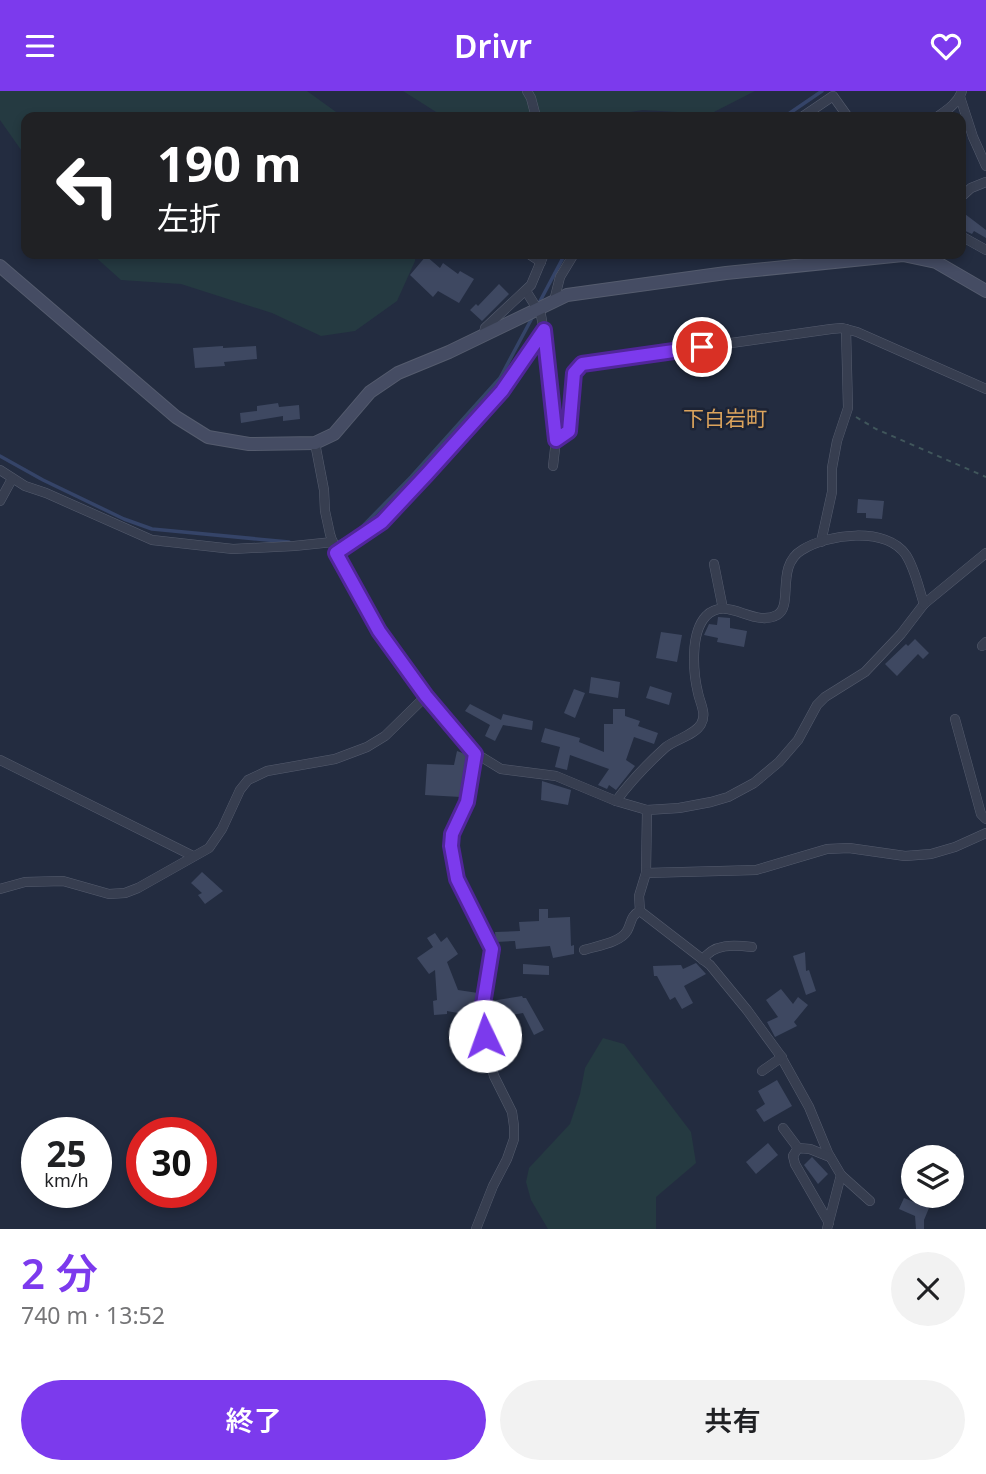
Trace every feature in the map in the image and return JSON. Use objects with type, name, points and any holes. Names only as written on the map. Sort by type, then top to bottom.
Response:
[{"type":"street","points":[[527,91],[535,112]]},
{"type":"street","points":[[809,112],[836,93],[846,112]]},
{"type":"street","points":[[942,112],[961,94],[973,137],[986,166]]},
{"type":"street","points":[[966,192],[986,182]]},
{"type":"street","points":[[966,239],[986,250]]},
{"type":"street","points":[[484,334],[490,322],[531,285],[542,259]]},
{"type":"street","points":[[554,301],[560,277],[571,259]]},
{"type":"street","points":[[0,266],[176,417],[208,437],[249,444],[315,443],[334,434],[370,392],[398,373],[449,352],[568,295],[844,259]]},
{"type":"street","points":[[928,259],[986,291]]},
{"type":"street","points":[[526,291],[541,315],[544,330],[556,440],[553,466]]},
{"type":"street","points":[[556,440],[569,431],[574,373],[582,364],[831,329],[857,332],[986,389]]},
{"type":"street","points":[[821,542],[832,492],[832,468],[837,441],[848,408],[846,329]]},
{"type":"street","points":[[336,553],[382,522],[418,484],[502,391],[544,330]]},
{"type":"street","points":[[315,443],[336,553],[379,631],[426,696],[475,754],[501,769],[556,776],[616,801],[647,810],[679,808],[728,797],[754,783],[779,762],[825,697],[865,672],[901,634],[924,604],[986,553]]},
{"type":"street","points":[[0,470],[12,479],[152,540],[233,549],[332,542]]},
{"type":"street","points":[[0,502],[12,479]]},
{"type":"street","points":[[616,801],[634,776],[668,746],[702,722],[704,714],[696,680],[696,643],[705,617],[723,609],[763,618],[779,614],[784,608],[785,582],[790,563],[801,550],[837,538],[866,535],[893,544],[907,557],[924,604]]},
{"type":"street","points":[[714,564],[723,609]]},
{"type":"street","points":[[0,889],[25,883],[63,881],[109,894],[125,893],[138,888],[209,848],[248,780],[267,771],[335,759],[367,747],[385,736],[426,696]]},
{"type":"street","points":[[955,719],[981,814],[986,819]]},
{"type":"street","points":[[475,754],[467,802],[452,834],[451,846],[457,879],[492,949],[480,1023],[494,1076],[512,1112],[514,1126],[514,1139],[507,1160],[493,1186],[477,1229]]},
{"type":"street","points":[[0,760],[193,856]]},
{"type":"street","points":[[639,911],[639,896],[646,873],[647,810]]},
{"type":"street","points":[[646,873],[756,870],[827,849],[849,848],[905,856],[931,854],[986,833]]},
{"type":"street","points":[[584,950],[620,938],[627,932],[634,914],[639,911]]},
{"type":"street","points":[[639,911],[703,960],[747,1010],[782,1057],[841,1175],[870,1201]]},
{"type":"street","points":[[703,960],[717,948],[734,944],[752,947]]},
{"type":"street","points":[[762,1071],[782,1057]]},
{"type":"street","points":[[783,1128],[797,1148]]},
{"type":"street","points":[[797,1148],[810,1149],[830,1157]]},
{"type":"street","points":[[797,1148],[793,1156],[795,1164],[828,1226]]},
{"type":"street","points":[[828,1226],[841,1175]]},
{"type":"path","points":[[848,408],[854,416],[876,429],[986,477]]},
{"type":"shaded area","points":[[0,91],[307,91],[336,112],[21,112],[21,150],[0,120]]},
{"type":"shaded area","points":[[403,91],[755,91],[714,112],[436,112]]},
{"type":"shaded area","points":[[98,259],[415,259],[397,301],[355,331],[321,336],[272,313],[181,284],[121,280]]},
{"type":"shaded area","points":[[603,1038],[624,1044],[691,1132],[696,1163],[656,1197],[656,1229],[548,1229],[531,1200],[526,1182],[529,1168],[570,1124],[585,1068]]},
{"type":"building","points":[[966,215],[986,230],[986,238],[974,231],[972,234],[966,231]]},
{"type":"building","points":[[423,259],[430,259],[440,268],[443,263],[458,274],[460,271],[474,279],[459,303],[438,291],[433,297],[410,275]]},
{"type":"building","points":[[499,284],[509,294],[482,321],[470,310],[476,304],[478,306]]},
{"type":"building","points":[[256,346],[257,359],[224,362],[225,366],[195,368],[193,348]]},
{"type":"building","points":[[278,403],[279,407],[299,405],[300,419],[283,421],[283,416],[241,423],[240,413],[257,411],[257,406]]},
{"type":"building","points":[[858,499],[884,501],[882,519],[866,518],[866,513],[857,513]]},
{"type":"building","points":[[718,617],[730,618],[730,628],[747,631],[744,647],[717,642],[718,638],[704,635],[709,624],[717,625]]},
{"type":"building","points":[[661,632],[682,635],[677,662],[656,658]]},
{"type":"building","points":[[915,639],[929,653],[923,659],[918,654],[897,676],[885,664]]},
{"type":"building","points":[[591,677],[620,682],[618,698],[589,693]]},
{"type":"building","points":[[650,686],[672,693],[669,705],[646,698]]},
{"type":"building","points":[[574,689],[585,693],[575,718],[564,713]]},
{"type":"building","points":[[470,704],[501,720],[503,714],[533,721],[532,730],[503,725],[495,741],[485,736],[490,725],[465,711]]},
{"type":"building","points":[[613,709],[625,709],[625,716],[640,721],[638,726],[658,733],[654,744],[634,737],[626,760],[635,766],[616,790],[609,785],[607,789],[598,785],[609,769],[570,755],[567,770],[555,767],[560,747],[541,742],[545,728],[580,738],[579,742],[604,752],[604,724],[613,724]]},
{"type":"building","points":[[457,751],[468,755],[461,797],[425,795],[427,764],[454,765]]},
{"type":"building","points":[[542,781],[571,790],[568,805],[541,800]]},
{"type":"building","points":[[202,872],[223,891],[205,904],[198,895],[202,893],[191,883]]},
{"type":"building","points":[[539,909],[548,909],[548,918],[570,917],[571,946],[574,945],[574,954],[553,958],[550,946],[516,949],[515,941],[496,942],[495,932],[520,931],[519,922],[539,921]]},
{"type":"building","points":[[435,933],[441,942],[447,937],[458,954],[447,962],[458,990],[478,993],[474,1016],[447,1011],[447,1014],[434,1015],[433,1001],[437,1000],[435,970],[429,974],[417,958],[433,947],[427,938]]},
{"type":"building","points":[[805,952],[806,971],[809,970],[816,991],[806,995],[793,956]]},
{"type":"building","points":[[696,963],[706,974],[684,986],[693,1003],[682,1009],[675,997],[670,1000],[657,976],[654,976],[653,966],[681,965],[683,969]]},
{"type":"building","points":[[523,964],[549,966],[549,975],[523,974]]},
{"type":"building","points":[[781,989],[793,1004],[798,997],[808,1005],[794,1022],[797,1026],[775,1037],[767,1022],[778,1017],[766,1000]]},
{"type":"building","points":[[522,996],[526,998],[544,1030],[534,1035],[523,1013],[490,1019],[491,1001]]},
{"type":"building","points":[[777,1080],[792,1106],[764,1122],[756,1110],[765,1104],[758,1091]]},
{"type":"building","points":[[768,1143],[778,1155],[756,1174],[746,1162]]},
{"type":"building","points":[[812,1157],[828,1174],[818,1184],[804,1165]]},
{"type":"building","points":[[901,1205],[901,1208],[929,1208],[924,1229],[916,1229],[915,1216],[899,1209]]},
{"type":"waterway","points":[[791,112],[822,91]]},
{"type":"waterway","points":[[538,305],[562,259]]},
{"type":"waterway","points":[[335,544],[356,533],[411,477],[500,378],[532,318]]},
{"type":"waterway","points":[[0,456],[124,519],[152,529],[289,542]]},
{"type":"district","name":"下白岩町","points":[[725,418]]},
{"type":"route","points":[[485,1036],[480,1023],[492,949],[457,879],[451,846],[452,834],[467,802],[475,754],[426,696],[379,631],[336,553],[382,522],[427,474],[502,391],[544,330],[556,440],[569,431],[574,373],[577,367],[582,364],[702,347]]}]
